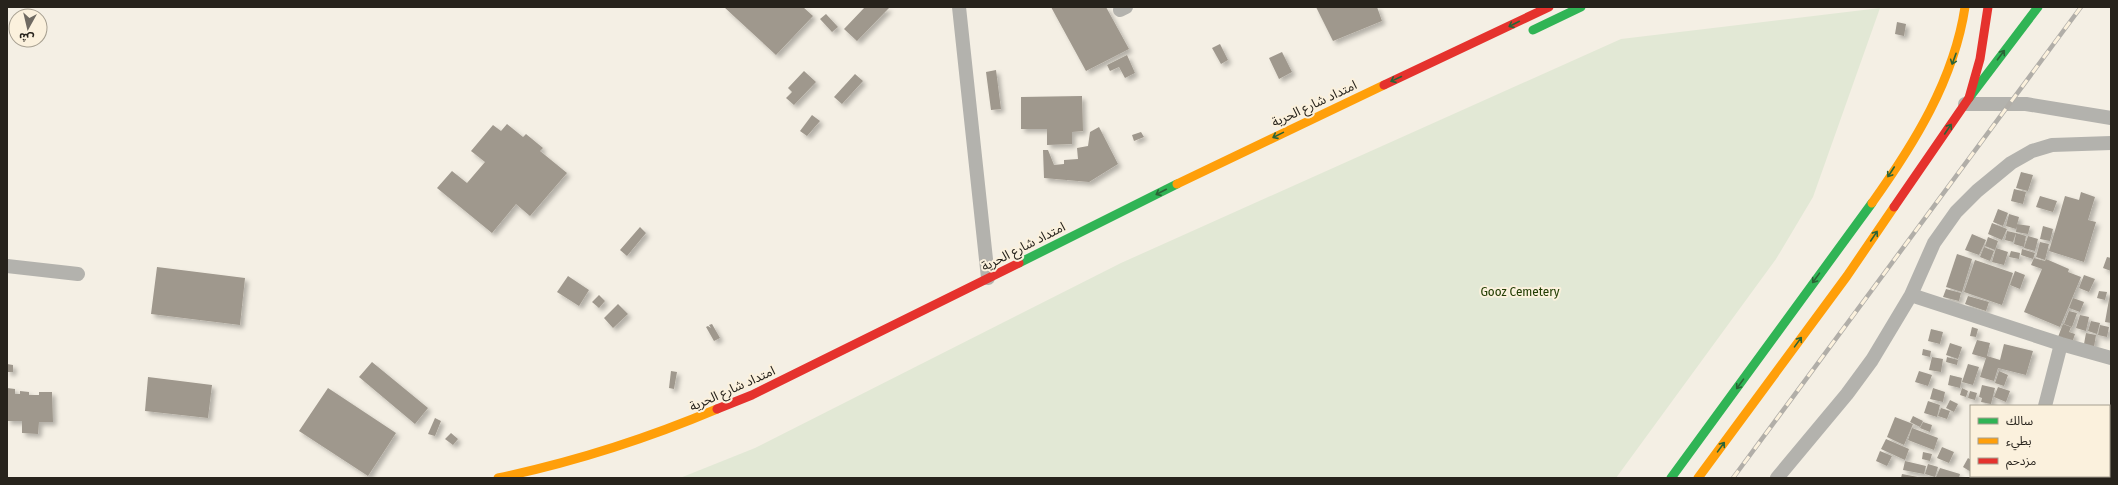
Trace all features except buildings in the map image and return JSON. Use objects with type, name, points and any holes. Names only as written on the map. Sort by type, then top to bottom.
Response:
[{"type":"main road","name":"امتداد شارع الحرية","points":[[498,478],[582,458],[677,426],[752,395],[1206,170],[1548,7]]},
{"type":"main road","points":[[1521,35],[1581,7]]},
{"type":"main road","points":[[1671,478],[1877,195],[1908,147],[1929,111],[1952,66],[1958,47],[1965,7]]},
{"type":"main road","points":[[1967,101],[1980,59],[1988,7]]},
{"type":"main road","points":[[1698,478],[1847,276],[1967,101],[2038,7]]},
{"type":"street","points":[[959,7],[988,278]]},
{"type":"street","points":[[1548,7],[1550,22]]},
{"type":"street","points":[[1967,101],[2026,104],[2111,118]]},
{"type":"street","points":[[1777,478],[1847,394],[1872,360],[1911,295],[1934,243],[1956,212],[1977,191],[2012,163],[2032,151],[2052,145],[2111,143]]},
{"type":"street","points":[[7,266],[78,274]]},
{"type":"street","points":[[1911,295],[2061,344],[2111,358]]},
{"type":"street","points":[[2045,405],[2061,344]]},
{"type":"green space","name":"Gooz Cemetery","points":[[1880,8],[1813,197],[1776,259],[1616,478],[680,478],[755,448],[1121,263],[1621,39]]},
{"type":"railway","points":[[1733,478],[2081,7]]},
{"type":"traffic: fast","points":[[1533,30],[1581,7]]},
{"type":"traffic: fast","points":[[1969,98],[2038,7]]},
{"type":"traffic: fast","points":[[1019,263],[1177,184]]},
{"type":"traffic: fast","points":[[1671,478],[1872,203]]},
{"type":"traffic: slow","points":[[1872,203],[1903,158],[1942,86],[1960,34],[1965,7]]},
{"type":"traffic: slow","points":[[1177,184],[1384,85]]},
{"type":"traffic: slow","points":[[1698,478],[1847,276],[1894,207]]},
{"type":"traffic: slow","points":[[498,478],[554,465],[609,449],[637,440],[717,409]]},
{"type":"traffic: jam","points":[[1384,85],[1549,7]]},
{"type":"traffic: jam","points":[[1894,207],[1969,98],[1980,59],[1988,7]]},
{"type":"traffic: jam","points":[[717,409],[752,395],[1019,263]]}]
